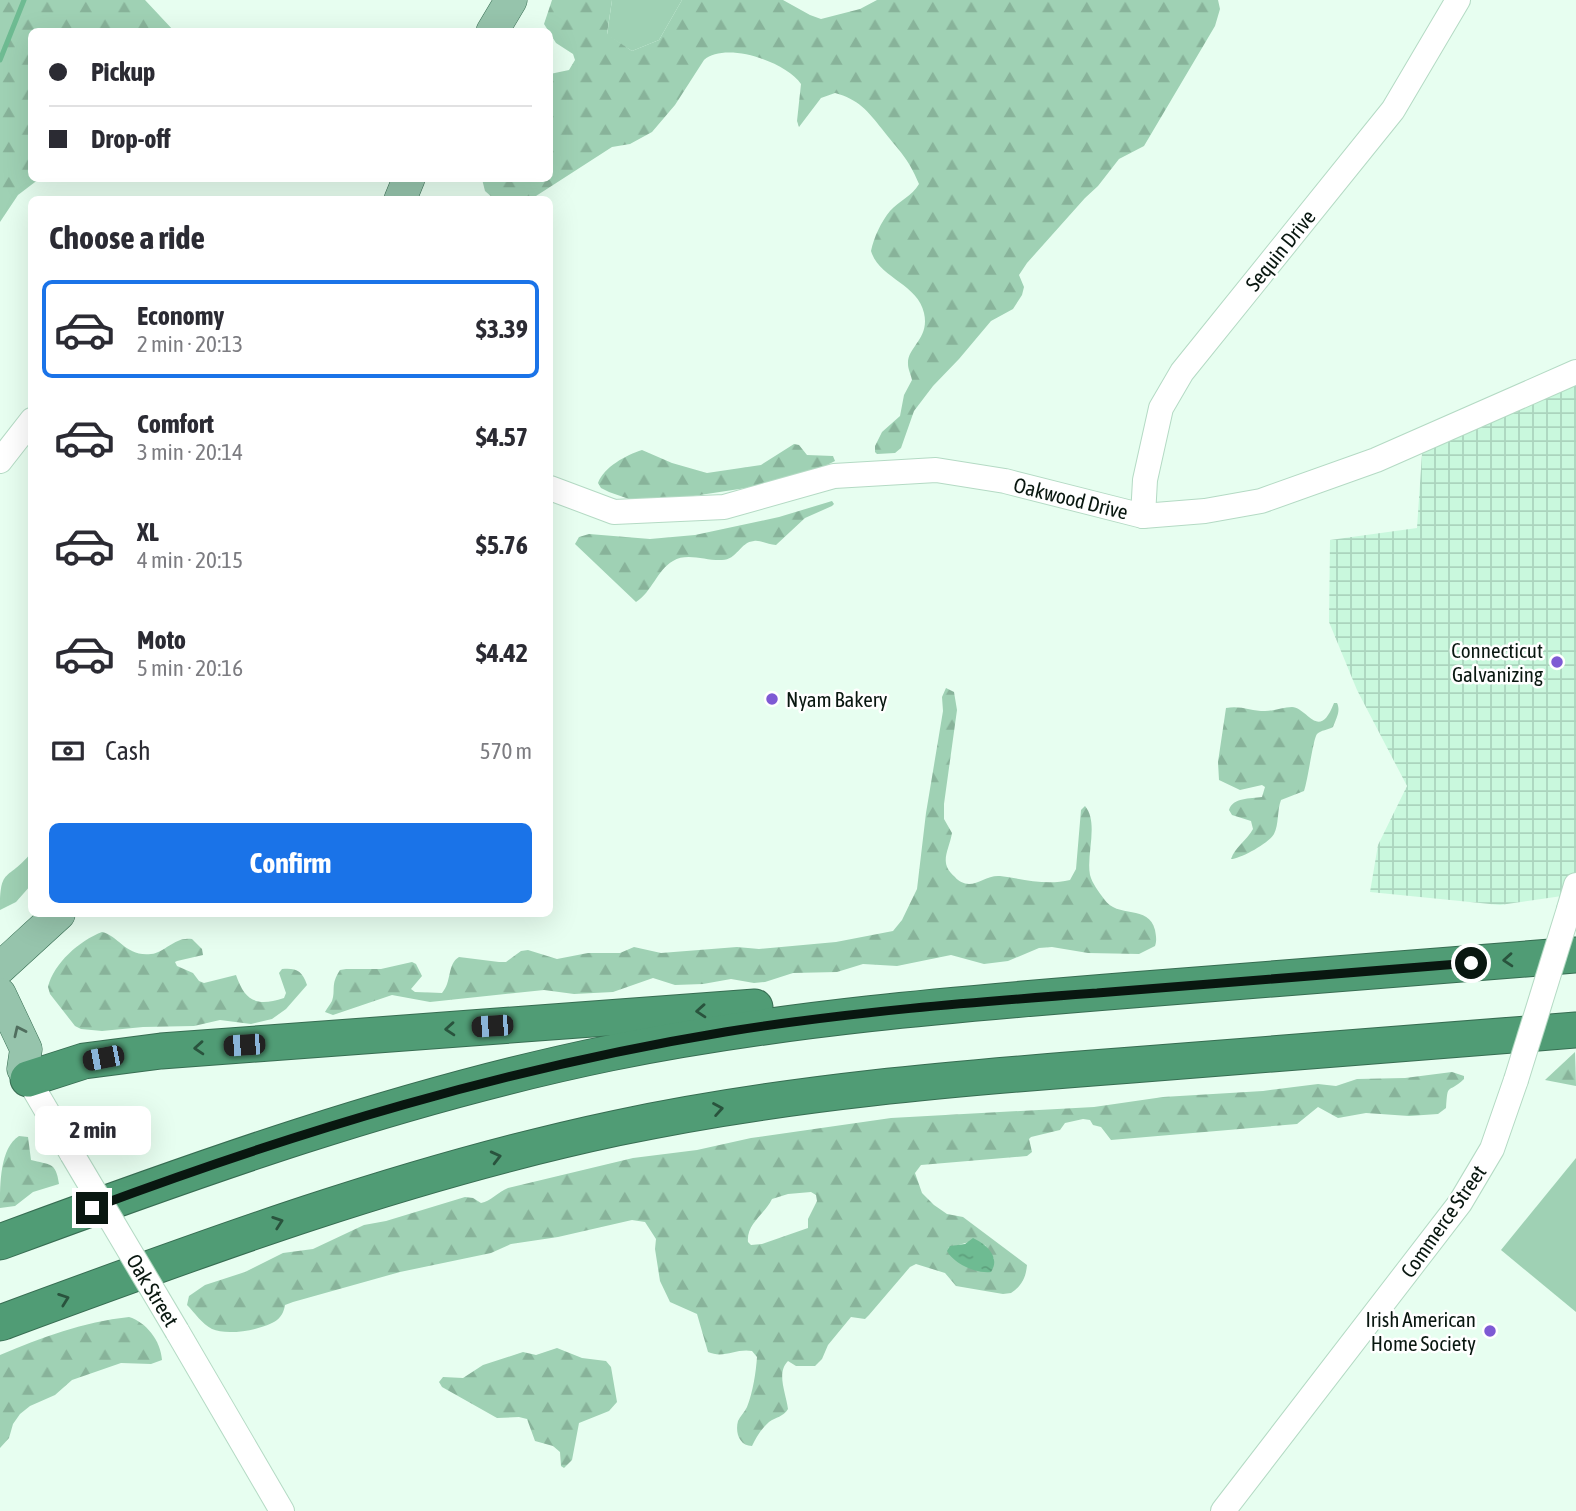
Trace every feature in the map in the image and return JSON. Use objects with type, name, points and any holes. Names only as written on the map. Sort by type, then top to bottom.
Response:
[{"type":"highway","points":[[0,1242],[270,1145],[398,1105],[496,1079],[703,1036],[812,1019],[916,1007],[1576,955]]},
{"type":"highway","points":[[17,1068],[161,1051],[768,1006],[865,1003],[916,1007]]},
{"type":"highway","points":[[0,1323],[256,1229],[369,1192],[531,1148],[688,1114],[805,1096],[961,1078],[1576,1030]]},
{"type":"main road","points":[[494,28],[511,0]]},
{"type":"main road","points":[[0,968],[56,917]]},
{"type":"main road","name":"Oak Street","points":[[0,994],[24,1042],[26,1057],[17,1068]]},
{"type":"street","name":"Sequin Drive","points":[[1143,516],[1145,480],[1161,408],[1182,372],[1393,110],[1458,0]]},
{"type":"street","name":"Oakwood Drive","points":[[553,489],[614,512],[724,507],[834,476],[936,470],[1005,481],[1143,516],[1205,511],[1261,501],[1376,460],[1576,372]]},
{"type":"street","points":[[0,461],[28,425]]},
{"type":"street","name":"Commerce Street","points":[[1223,1511],[1460,1203],[1492,1149],[1576,885]]},
{"type":"street","name":"Oak Street","points":[[17,1068],[72,1154],[282,1511]]},
{"type":"shaded area","points":[[1576,372],[1576,894],[1500,905],[1370,892],[1378,845],[1407,786],[1357,690],[1329,622],[1330,540],[1417,528],[1423,439]]},
{"type":"green space","points":[[0,0],[145,0],[171,28],[28,28],[28,182],[35,182],[18,195],[0,222]]},
{"type":"green space","points":[[552,0],[612,0],[607,34],[632,51],[659,40],[682,0],[783,0],[821,19],[860,9],[877,0],[1218,0],[1220,9],[1215,26],[1144,146],[1119,159],[1098,186],[1027,263],[1019,275],[1024,287],[1022,295],[1013,309],[991,321],[933,386],[914,411],[901,448],[895,453],[877,454],[875,446],[882,432],[900,416],[904,395],[912,380],[909,358],[924,330],[925,322],[920,303],[914,295],[882,268],[871,251],[878,230],[887,215],[919,184],[902,154],[862,106],[835,93],[821,98],[799,127],[797,121],[801,84],[783,68],[770,62],[740,53],[726,53],[704,60],[675,105],[652,132],[630,144],[612,147],[536,196],[491,196],[485,191],[483,182],[553,182],[553,73],[569,70],[575,60],[573,54],[556,43],[553,28],[547,28],[544,24]]},
{"type":"green space","points":[[612,0],[682,0],[659,40],[632,51],[607,35]]},
{"type":"green space","points":[[794,444],[799,445],[807,455],[833,456],[835,461],[817,470],[759,486],[654,502],[629,499],[601,488],[598,483],[616,462],[642,450],[672,463],[707,473],[761,465]]},
{"type":"green space","points":[[832,501],[832,506],[805,518],[776,545],[749,542],[727,559],[678,558],[667,565],[636,602],[575,544],[579,537],[589,534],[650,539],[695,535],[779,517]]},
{"type":"green space","points":[[946,688],[954,692],[957,710],[944,804],[944,819],[952,833],[946,857],[950,872],[959,881],[969,884],[996,876],[1044,882],[1070,880],[1076,869],[1081,810],[1085,806],[1092,830],[1089,867],[1092,881],[1110,905],[1140,914],[1152,922],[1156,934],[1155,946],[1139,954],[1039,948],[1008,961],[984,964],[951,955],[897,966],[863,964],[837,972],[793,973],[754,983],[731,979],[675,985],[653,978],[613,992],[574,994],[544,990],[430,1002],[392,995],[333,1015],[325,1012],[332,1001],[337,975],[340,970],[346,969],[381,969],[412,962],[422,976],[411,989],[415,992],[442,993],[453,964],[459,957],[506,962],[521,951],[528,950],[557,959],[588,953],[620,953],[634,947],[661,953],[737,947],[759,949],[836,942],[893,931],[902,920],[917,889],[943,711],[942,697]]},
{"type":"green space","points":[[1334,703],[1338,706],[1337,718],[1333,727],[1315,737],[1304,791],[1281,800],[1276,830],[1271,838],[1254,850],[1231,859],[1253,829],[1251,821],[1232,815],[1229,810],[1238,801],[1262,797],[1265,787],[1262,785],[1240,790],[1219,780],[1218,762],[1226,708],[1265,711],[1292,707],[1318,722],[1329,714]]},
{"type":"green space","points":[[28,856],[28,888],[16,902],[0,910],[3,880]]},
{"type":"green space","points":[[102,932],[142,954],[156,953],[181,940],[192,939],[202,949],[203,955],[177,961],[177,966],[193,973],[204,983],[236,975],[243,991],[259,1002],[284,998],[286,993],[279,973],[282,969],[298,971],[307,985],[286,1009],[272,1019],[251,1024],[220,1020],[194,1026],[102,1031],[81,1029],[75,1026],[50,994],[48,987],[62,961],[85,941]]},
{"type":"green space","points":[[1575,1052],[1576,1086],[1545,1080]]},
{"type":"green space","points":[[1452,1072],[1464,1076],[1464,1079],[1449,1089],[1446,1108],[1438,1114],[1409,1116],[1366,1113],[1338,1118],[1318,1107],[1297,1124],[1111,1140],[1101,1127],[1083,1119],[1065,1123],[1060,1130],[1031,1137],[1029,1139],[1032,1152],[1027,1156],[921,1165],[915,1173],[922,1193],[947,1214],[963,1217],[1027,1265],[1023,1281],[1011,1293],[1003,1294],[956,1286],[945,1273],[916,1264],[910,1267],[865,1319],[851,1317],[815,1366],[796,1366],[788,1361],[782,1377],[788,1409],[766,1425],[752,1446],[741,1441],[737,1425],[751,1395],[757,1357],[752,1351],[719,1354],[708,1352],[697,1314],[670,1302],[660,1281],[656,1239],[645,1222],[632,1220],[558,1237],[511,1244],[491,1253],[400,1272],[285,1305],[277,1320],[271,1324],[245,1331],[212,1329],[187,1305],[189,1296],[205,1285],[245,1272],[283,1253],[313,1249],[364,1225],[465,1197],[481,1203],[508,1188],[633,1158],[891,1118],[1094,1107],[1163,1097],[1263,1091],[1318,1084],[1336,1086],[1357,1079],[1405,1078]],"holes":[[[811,1192],[816,1195],[817,1201],[808,1219],[808,1228],[762,1244],[751,1245],[748,1242],[753,1224],[772,1199]],[[969,1242],[985,1245],[994,1259],[948,1248]]]},
{"type":"green space","points":[[19,1136],[28,1137],[31,1160],[54,1168],[59,1184],[33,1192],[15,1206],[0,1208],[5,1157]]},
{"type":"green space","points":[[1576,1158],[1576,1312],[1501,1250]]},
{"type":"green space","points":[[129,1317],[152,1333],[162,1360],[151,1364],[121,1363],[72,1380],[55,1395],[30,1406],[20,1414],[13,1424],[9,1438],[0,1448],[0,1355],[63,1331]]},
{"type":"green space","points":[[557,1348],[582,1358],[606,1361],[611,1367],[617,1402],[609,1411],[579,1423],[572,1460],[564,1468],[561,1466],[560,1452],[553,1446],[535,1441],[527,1419],[497,1418],[442,1387],[439,1382],[443,1377],[463,1378],[483,1365],[523,1352],[536,1355]]},
{"type":"water","points":[[973,1238],[991,1252],[994,1266],[991,1272],[966,1267],[947,1251],[950,1246],[965,1244]]},
{"type":"waterway","points":[[0,60],[24,0]]},
{"type":"place","name":"Connecticut Galvanizing","points":[[1557,662]]},
{"type":"place","name":"Nyam Bakery","points":[[772,699]]},
{"type":"place","name":"Irish American Home Society","points":[[1490,1331]]},
{"type":"route","points":[[92,1208],[270,1145],[435,1095],[543,1068],[692,1038],[812,1019],[942,1005],[1471,963]]}]
